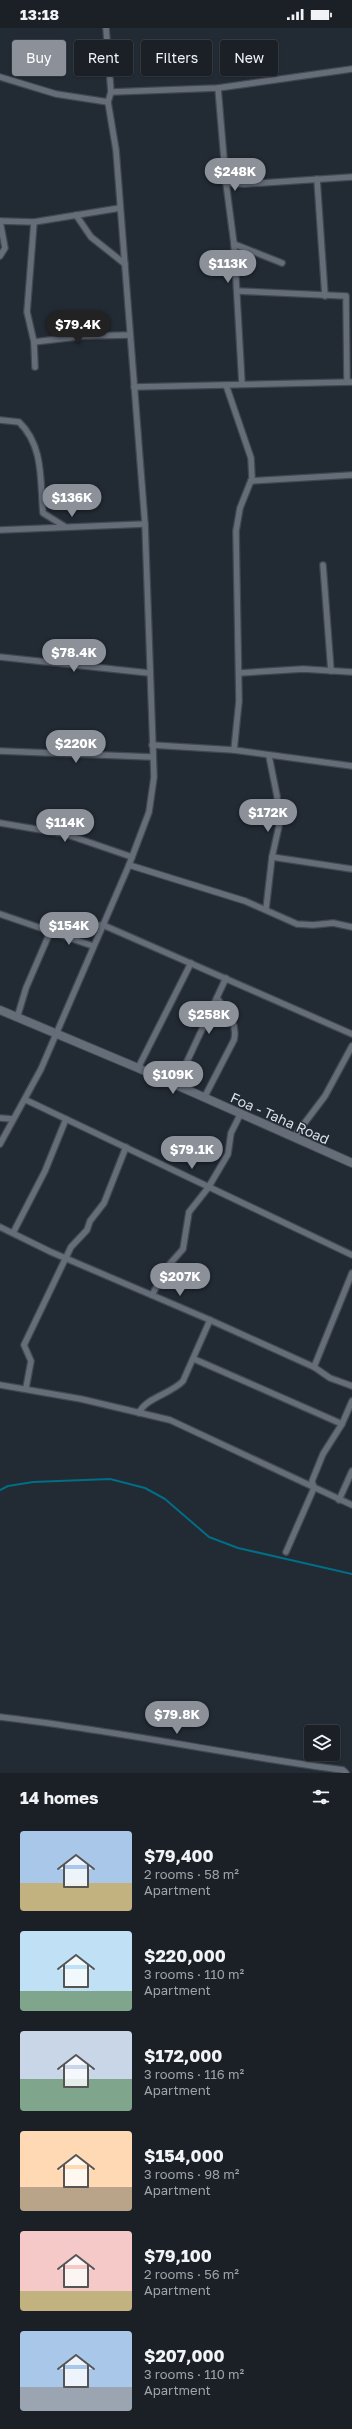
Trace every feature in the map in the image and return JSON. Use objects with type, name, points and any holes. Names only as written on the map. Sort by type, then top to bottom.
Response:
[{"type":"street","points":[[0,1144],[13,1119],[26,1100],[56,1035],[129,865],[153,797],[154,777],[149,673],[145,524],[116,150],[108,102],[111,92],[106,28]]},
{"type":"street","points":[[111,92],[218,88],[352,70]]},
{"type":"street","points":[[0,77],[56,94],[108,102]]},
{"type":"street","points":[[218,88],[226,183],[234,244],[242,384]]},
{"type":"street","points":[[226,183],[245,184],[352,177]]},
{"type":"street","points":[[317,179],[325,296]]},
{"type":"street","points":[[0,256],[5,248],[0,221],[34,222],[120,208]]},
{"type":"street","points":[[76,215],[91,238],[125,264]]},
{"type":"street","points":[[34,222],[27,312],[34,342],[35,367]]},
{"type":"street","points":[[234,244],[282,263]]},
{"type":"street","points":[[134,387],[350,382],[346,296],[237,291]]},
{"type":"street","points":[[34,342],[84,336],[130,334]]},
{"type":"street","points":[[226,385],[252,458],[251,480],[240,508],[236,531],[236,640],[239,673],[238,722],[234,750]]},
{"type":"street","points":[[0,420],[19,422],[34,441],[39,458],[43,513],[64,526]]},
{"type":"street","points":[[251,480],[352,474]]},
{"type":"street","points":[[0,530],[64,526],[145,524]]},
{"type":"street","points":[[323,565],[331,671]]},
{"type":"street","points":[[0,657],[149,673]]},
{"type":"street","points":[[239,673],[303,669],[352,672]]},
{"type":"street","points":[[152,745],[234,750],[269,756],[352,766]]},
{"type":"street","points":[[0,751],[152,757]]},
{"type":"street","points":[[266,909],[272,857],[279,826],[277,796],[269,756]]},
{"type":"street","points":[[0,823],[65,834],[132,857]]},
{"type":"street","points":[[272,857],[352,869]]},
{"type":"street","points":[[129,865],[229,895],[266,909],[276,916],[297,924],[313,925],[333,922],[352,927]]},
{"type":"street","points":[[0,914],[51,930],[93,946]]},
{"type":"street","points":[[51,930],[103,925],[352,1034]]},
{"type":"street","points":[[18,1018],[26,988],[51,930]]},
{"type":"street","points":[[138,1068],[191,963]]},
{"type":"street","points":[[176,1085],[226,978]]},
{"type":"street","points":[[204,1098],[234,1040],[236,1030],[228,1012],[217,998]]},
{"type":"street","name":"Foa - Taha Road","points":[[0,1010],[56,1035],[138,1068],[352,1164]]},
{"type":"street","points":[[294,1137],[325,1096],[352,1046]]},
{"type":"street","points":[[26,1100],[126,1147],[208,1188],[352,1255]]},
{"type":"street","points":[[152,1294],[168,1266],[183,1249],[189,1212],[208,1188],[228,1154],[231,1133],[240,1115]]},
{"type":"street","points":[[0,1118],[13,1119]]},
{"type":"street","points":[[13,1233],[45,1171],[66,1118]]},
{"type":"street","points":[[26,1388],[31,1360],[24,1345],[71,1247],[87,1230],[90,1221],[104,1203],[126,1147]]},
{"type":"street","points":[[0,1227],[66,1258],[152,1294],[314,1366],[330,1378],[352,1386]]},
{"type":"street","points":[[314,1366],[352,1273]]},
{"type":"street","points":[[139,1413],[144,1404],[175,1389],[187,1376],[210,1320]]},
{"type":"street","points":[[194,1359],[342,1424]]},
{"type":"street","points":[[0,1384],[26,1388],[170,1420],[352,1506]]},
{"type":"street","points":[[286,1552],[314,1488],[312,1482],[318,1472],[323,1454],[342,1424],[352,1401]]},
{"type":"street","points":[[339,1500],[352,1471]]},
{"type":"street","points":[[0,1717],[128,1734],[196,1748],[343,1770],[346,1773]]},
{"type":"waterway","points":[[0,1490],[8,1486],[33,1482],[110,1479],[145,1488],[165,1499],[209,1537],[238,1548],[352,1574]]}]
